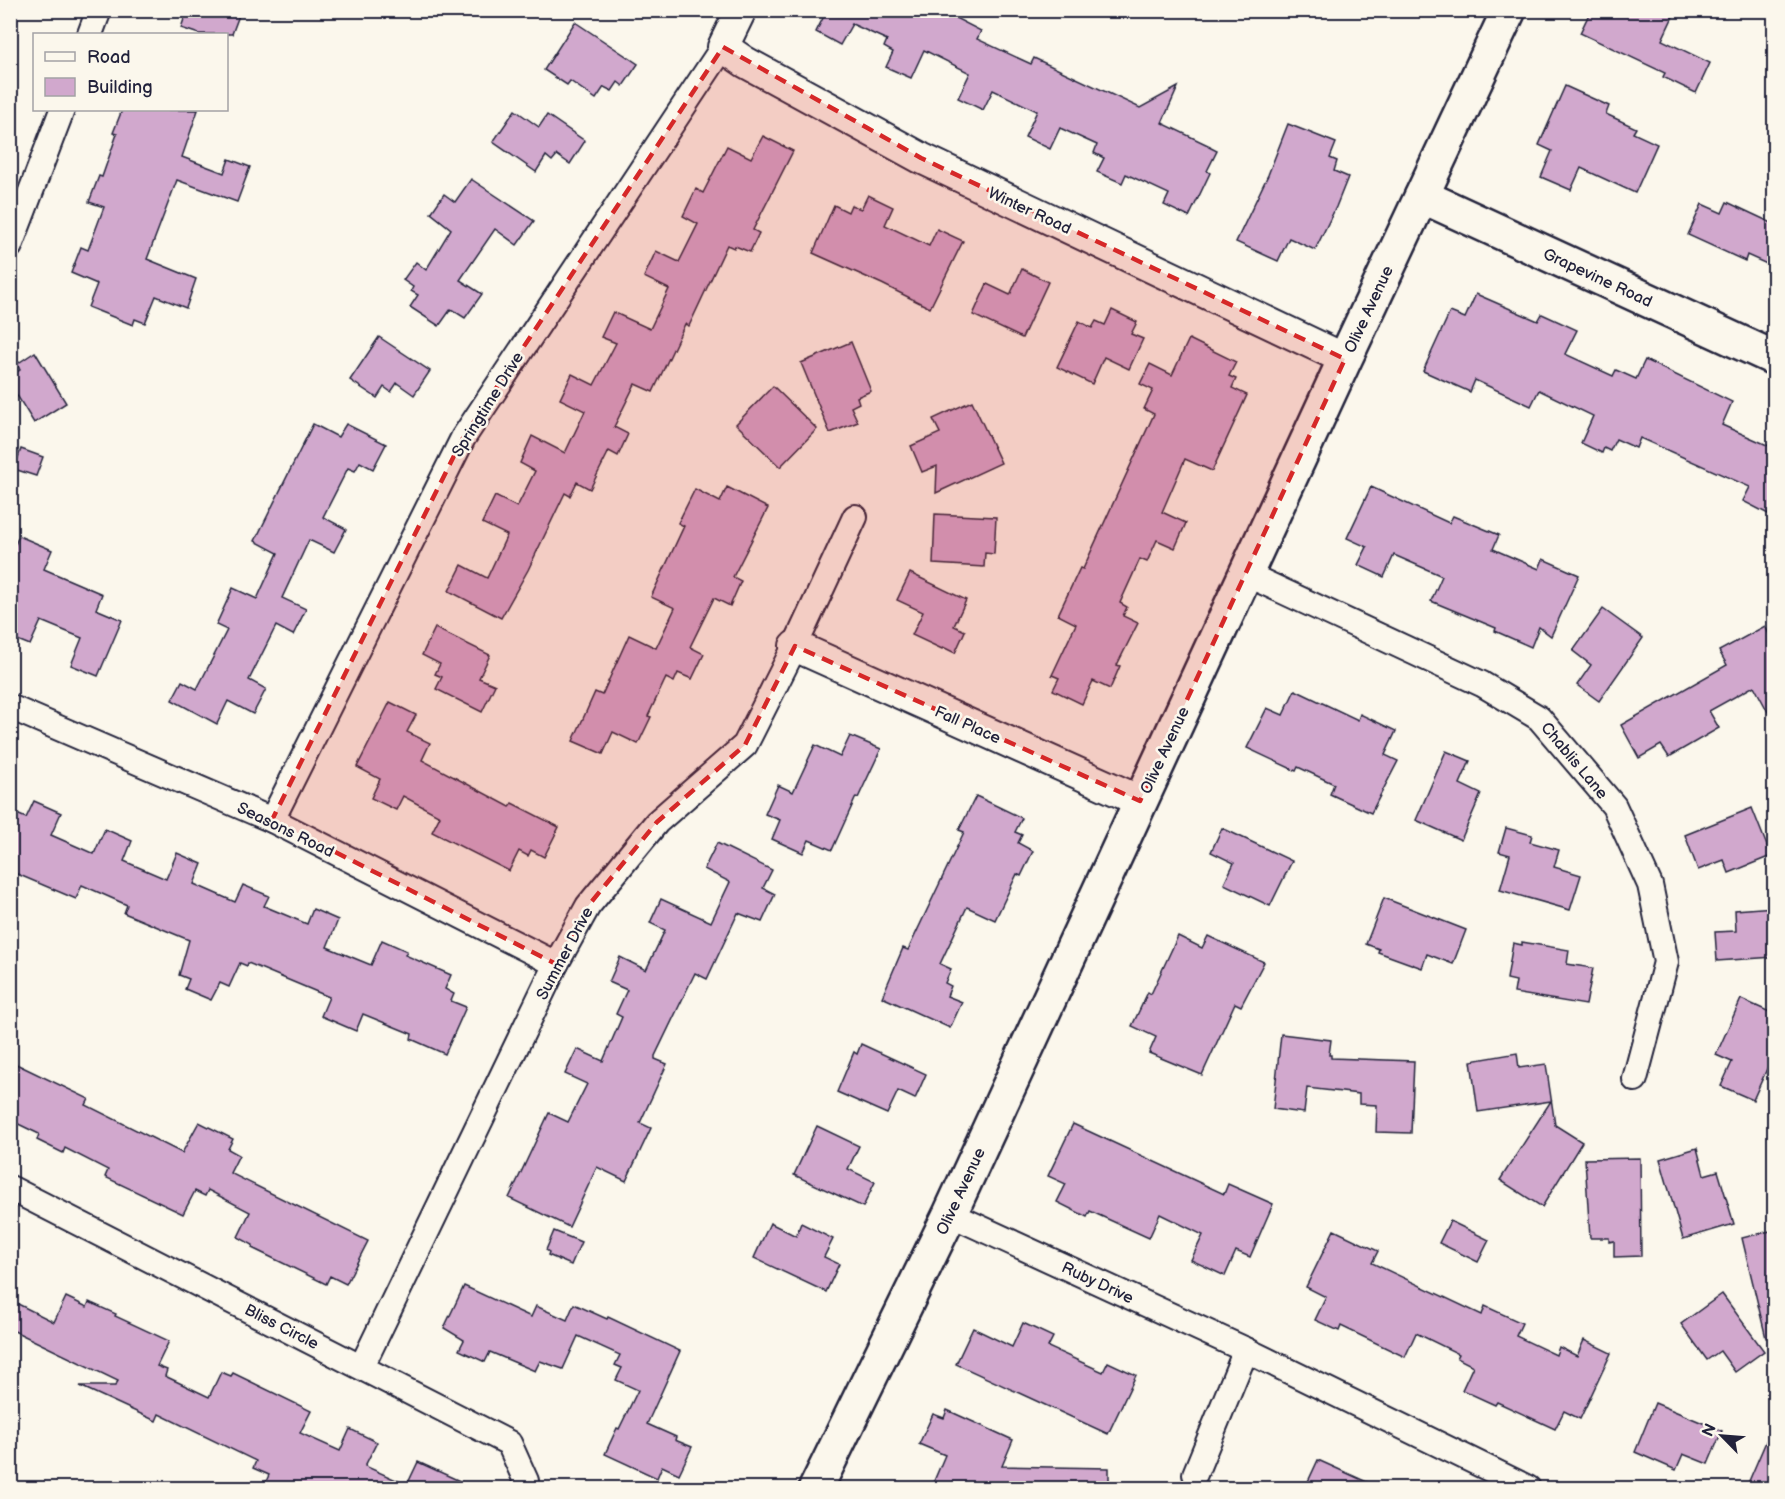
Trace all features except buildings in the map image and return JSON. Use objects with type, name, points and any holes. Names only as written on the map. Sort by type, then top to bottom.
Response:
[{"type":"main road","name":"Olive Avenue","points":[[816,1488],[950,1214],[1345,358],[1509,10]]},
{"type":"main road","name":"Grapevine Road","points":[[1422,196],[1774,358]]},
{"type":"street","points":[[90,33],[99,10]]},
{"type":"street","name":"Springtime Drive","points":[[272,820],[463,438],[723,46],[741,10]]},
{"type":"street","name":"Winter Road","points":[[723,46],[745,62],[921,158],[1345,358]]},
{"type":"street","points":[[10,246],[62,111]]},
{"type":"street","name":"Summer Drive","points":[[362,1366],[556,964],[588,906],[657,822],[745,745],[795,646],[855,517]]},
{"type":"street","name":"Chablis Lane","points":[[1246,574],[1482,684],[1539,718],[1614,806],[1650,885],[1666,962],[1635,1079]]},
{"type":"street","name":"Fall Place","points":[[795,646],[1140,801]]},
{"type":"street","name":"Seasons Road","points":[[10,707],[272,820],[556,964]]},
{"type":"street","name":"Bliss Circle","points":[[10,1188],[509,1443],[526,1482],[523,1488]]},
{"type":"street","name":"Ruby Drive","points":[[950,1214],[1246,1350],[1528,1488]]},
{"type":"street","points":[[1195,1474],[1246,1350]]},
{"type":"highlighted area","points":[[723,47],[921,158],[1345,359],[1140,801],[795,646],[745,745],[657,822],[588,906],[556,964],[272,820],[463,438]]}]
